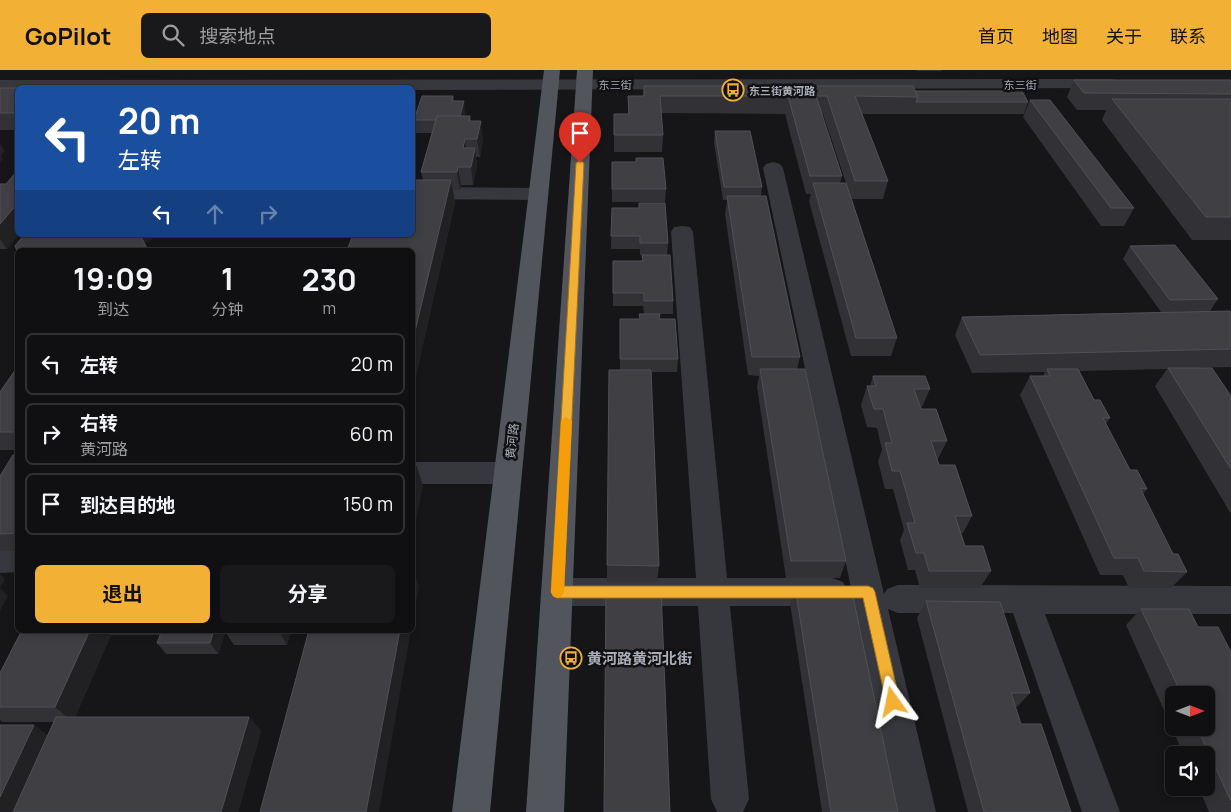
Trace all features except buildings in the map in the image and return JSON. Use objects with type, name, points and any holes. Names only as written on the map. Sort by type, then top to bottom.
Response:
[{"type":"main road","name":"黄河路","points":[[471,812],[551,77]]},
{"type":"main road","points":[[546,812],[585,77]]},
{"type":"street","name":"东三街","points":[[0,85],[551,77],[740,77],[1131,84]]},
{"type":"street","points":[[773,168],[883,595],[917,812]]},
{"type":"street","points":[[415,193],[539,194]]},
{"type":"street","points":[[682,232],[730,799]]},
{"type":"street","points":[[415,473],[508,473]]},
{"type":"street","points":[[0,560],[15,560]]},
{"type":"street","points":[[557,592],[713,592],[1024,599],[1231,600]]},
{"type":"street","points":[[1024,599],[1102,812]]},
{"type":"slow traffic","points":[[557,592],[566,421]]},
{"type":"place","name":"东三街黄河路","points":[[733,90]]},
{"type":"place","name":"黄河路黄河北街","points":[[571,658]]},
{"type":"route","points":[[580,163],[557,592],[868,592],[893,702]]}]
